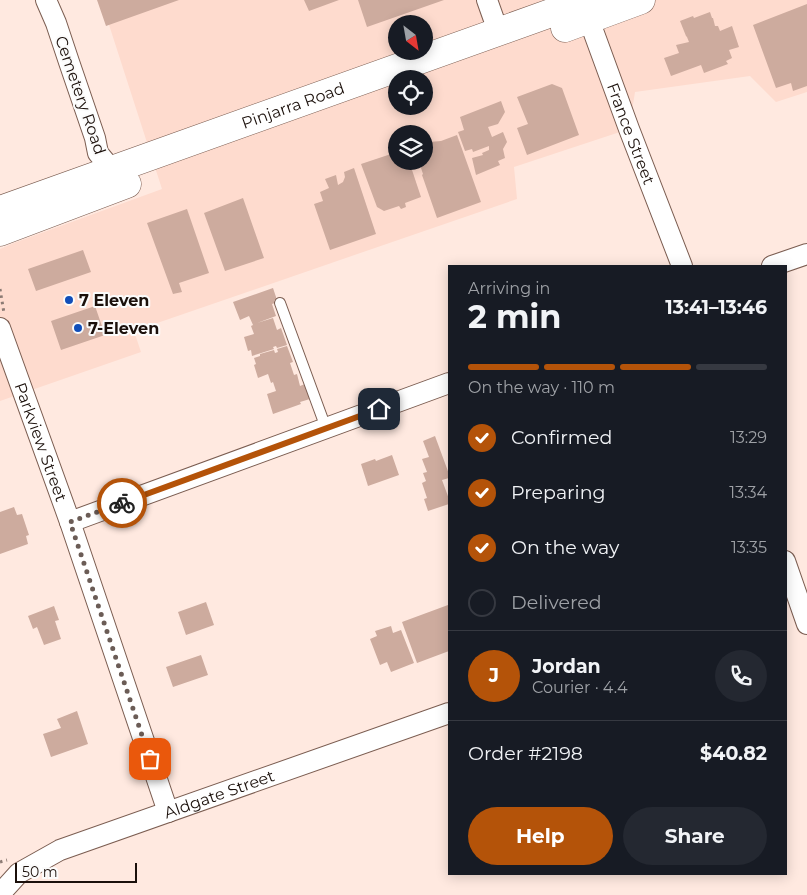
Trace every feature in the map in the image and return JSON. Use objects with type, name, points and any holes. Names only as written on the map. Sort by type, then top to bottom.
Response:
[{"type":"main road","name":"Pinjarra Road","points":[[0,232],[114,179],[498,31],[586,7],[641,0]]},
{"type":"main road","name":"Pinjarra Road","points":[[433,74],[586,7]]},
{"type":"main road","name":"Pinjarra Road","points":[[0,210],[114,179],[388,91]]},
{"type":"street","name":"Cemetery Road","points":[[46,0],[56,23],[95,138],[98,153],[114,179]]},
{"type":"street","points":[[487,0],[498,31]]},
{"type":"street","name":"France Street","points":[[586,7],[682,265]]},
{"type":"street","points":[[775,265],[807,254]]},
{"type":"street","name":"Parkview Street","points":[[0,328],[70,522],[168,812]]},
{"type":"street","points":[[70,522],[448,383]]},
{"type":"street","points":[[787,566],[807,624]]},
{"type":"street","name":"Aldgate Street","points":[[0,894],[19,873],[60,850],[448,713]]},
{"type":"lane","points":[[280,303],[326,428]]},
{"type":"shaded area","points":[[101,0],[807,0],[807,92],[776,102],[750,76],[635,92],[629,129],[514,167],[517,199],[134,331],[141,352],[0,401],[0,249],[162,189]]},
{"type":"building","points":[[97,0],[179,0],[106,26]]},
{"type":"building","points":[[304,0],[339,0],[309,11]]},
{"type":"building","points":[[358,0],[444,0],[401,15],[388,15],[388,20],[367,27]]},
{"type":"building","points":[[807,4],[807,86],[793,91],[791,83],[776,88],[753,25]]},
{"type":"building","points":[[710,12],[715,26],[718,26],[720,31],[732,26],[739,47],[729,50],[732,58],[726,61],[728,64],[704,73],[701,65],[671,76],[664,58],[679,53],[676,45],[689,42],[680,21]]},
{"type":"building","points":[[552,84],[562,88],[579,135],[527,155],[517,128],[528,124],[517,97]]},
{"type":"building","points":[[501,101],[505,112],[498,124],[488,127],[492,137],[503,132],[507,142],[503,149],[505,158],[498,161],[500,165],[476,175],[472,158],[483,155],[482,153],[489,150],[489,146],[473,152],[472,149],[465,151],[458,132],[464,130],[460,117]]},
{"type":"building","points":[[457,135],[481,202],[437,218],[422,170],[433,170],[433,142]]},
{"type":"building","points":[[388,155],[388,170],[412,170],[421,197],[405,203],[406,207],[401,209],[399,206],[384,211],[377,207],[361,164]]},
{"type":"building","points":[[354,168],[376,234],[330,250],[314,204],[323,201],[320,192],[329,188],[325,179],[336,175],[338,185],[343,182],[344,172]]},
{"type":"building","points":[[243,198],[264,258],[225,271],[204,213]]},
{"type":"building","points":[[187,209],[209,273],[179,283],[182,292],[173,294],[147,223]]},
{"type":"building","points":[[83,250],[91,272],[36,291],[28,269]]},
{"type":"building","points":[[273,288],[277,300],[274,300],[275,303],[272,304],[276,316],[257,323],[273,318],[277,330],[281,328],[287,345],[277,348],[276,346],[273,347],[274,349],[252,356],[251,350],[248,351],[244,337],[254,334],[251,326],[253,325],[249,316],[240,320],[233,302]]},
{"type":"building","name":"7-Eleven","points":[[95,306],[105,335],[61,350],[51,321]]},
{"type":"building","points":[[287,346],[293,362],[290,363],[294,375],[297,374],[300,386],[305,384],[310,399],[273,414],[267,394],[276,391],[273,382],[271,383],[268,374],[258,378],[254,358],[274,350],[275,353],[278,352],[277,349]]},
{"type":"building","points":[[435,436],[448,471],[448,478],[442,480],[448,496],[448,504],[428,511],[424,499],[427,498],[422,483],[426,481],[423,473],[427,472],[422,459],[429,457],[423,441]]},
{"type":"building","points":[[392,455],[399,475],[368,486],[361,464]]},
{"type":"building","points":[[14,507],[17,515],[22,514],[29,535],[26,536],[28,544],[0,554],[0,512]]},
{"type":"building","points":[[206,602],[214,625],[186,635],[178,612]]},
{"type":"building","points":[[448,605],[448,651],[417,663],[402,622]]},
{"type":"building","points":[[54,606],[59,620],[55,621],[61,639],[44,645],[37,627],[33,629],[28,616]]},
{"type":"building","points":[[391,626],[393,633],[401,630],[414,663],[391,672],[387,662],[380,665],[370,639],[377,636],[375,631]]},
{"type":"building","points":[[201,655],[208,675],[173,687],[166,667]]},
{"type":"building","points":[[77,711],[88,744],[51,757],[43,734],[61,728],[57,719]]},
{"type":"way so far","points":[[122,503],[70,522],[150,759]]},
{"type":"place","name":"7 Eleven","points":[[69,300]]},
{"type":"place","name":"7-Eleven","points":[[78,328]]},
{"type":"route","points":[[122,503],[379,409]]}]
